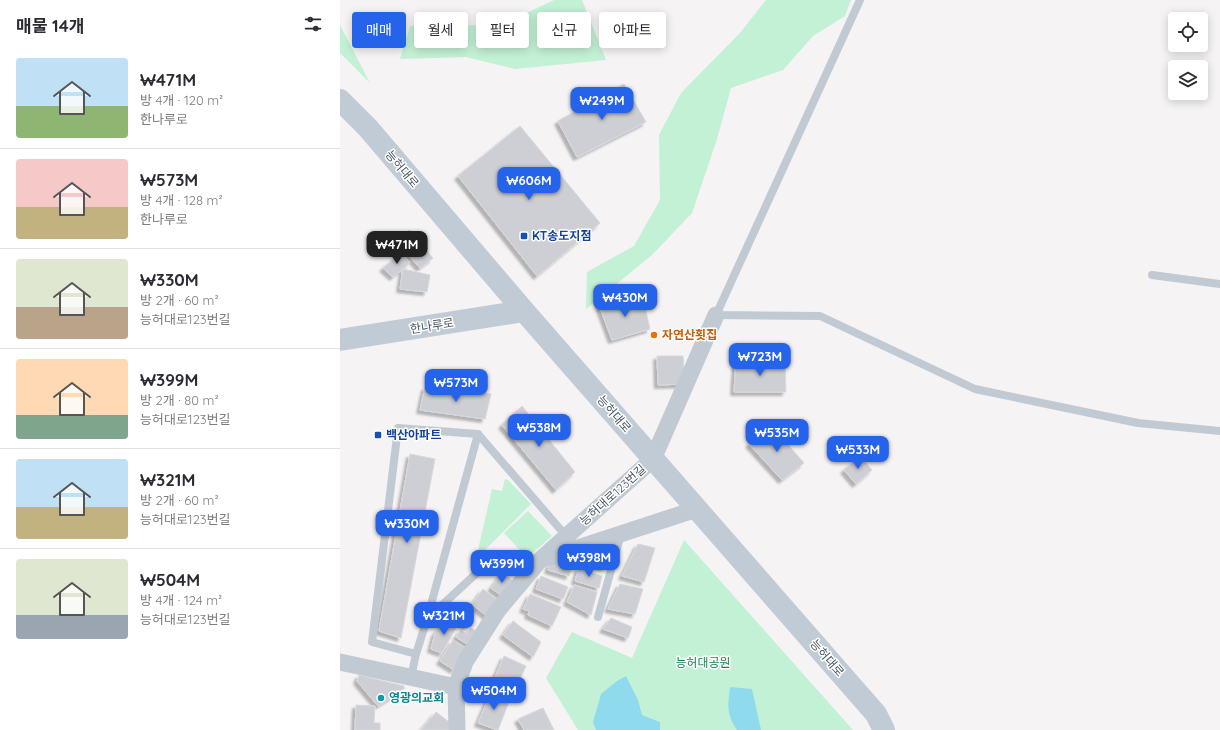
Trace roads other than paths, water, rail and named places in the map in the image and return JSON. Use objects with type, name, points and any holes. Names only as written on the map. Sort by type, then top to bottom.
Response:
[{"type":"street","name":"능허대로","points":[[340,100],[368,128],[524,311],[876,714],[884,730]]},
{"type":"street","name":"한나루로","points":[[340,340],[524,311]]},
{"type":"street","points":[[653,459],[716,315]]},
{"type":"street","name":"능허대로123번길","points":[[457,730],[456,686],[465,662],[498,610],[540,560],[653,459]]},
{"type":"street","points":[[540,560],[697,509]]},
{"type":"street","points":[[340,662],[456,686]]},
{"type":"lane","points":[[860,0],[716,315],[820,316],[975,389],[1138,423],[1220,431]]},
{"type":"lane","points":[[1152,275],[1220,284]]},
{"type":"lane","points":[[416,654],[372,642],[398,428],[478,434],[566,537]]},
{"type":"lane","points":[[411,677],[416,654],[478,434]]},
{"type":"lane","points":[[598,617],[621,534]]},
{"type":"lane","points":[[427,619],[480,570]]},
{"type":"water","points":[[626,676],[638,700],[642,715],[660,722],[660,730],[596,730],[593,722],[601,694],[617,681]]},
{"type":"water","points":[[730,687],[752,689],[761,730],[737,730],[729,714]]},
{"type":"place","name":"KT송도지점","points":[[524,236]]},
{"type":"place","name":"자연산횟집","points":[[654,335]]},
{"type":"place","name":"백산아파트","points":[[378,435]]},
{"type":"place","name":"영광의교회","points":[[381,698]]},
{"type":"park label","name":"능허대공원","points":[[703,663]]}]
